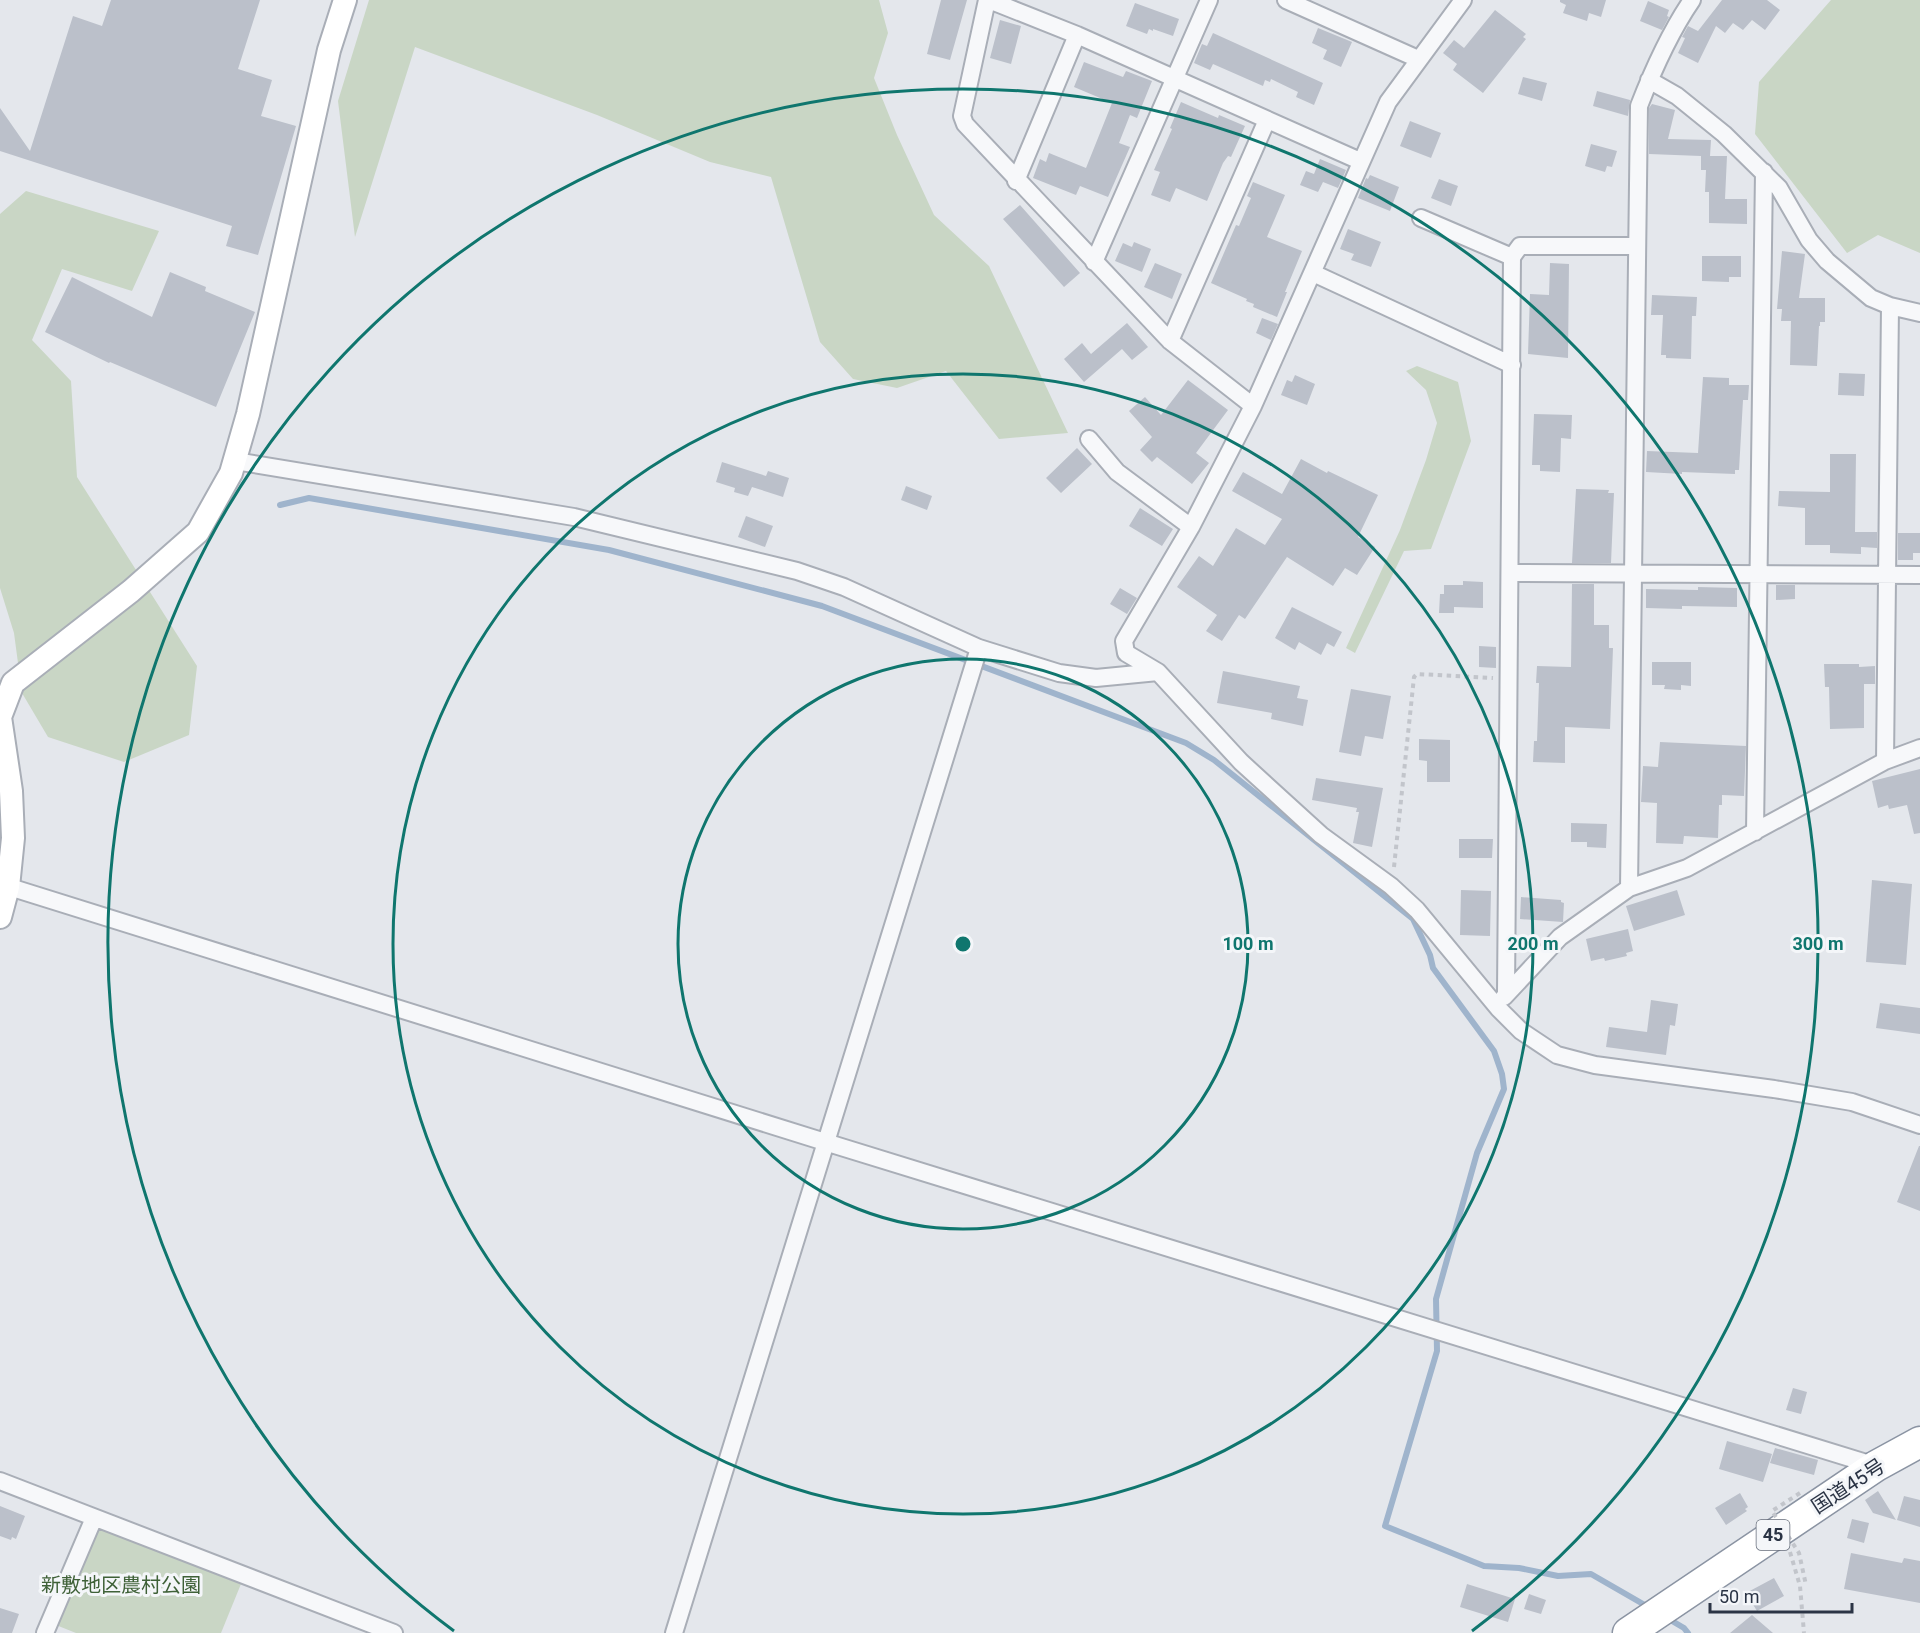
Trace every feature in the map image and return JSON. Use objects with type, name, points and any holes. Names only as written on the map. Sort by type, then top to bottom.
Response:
[{"type":"highway","name":"国道45号","points":[[1628,1633],[1876,1466],[1920,1442]]},
{"type":"street","points":[[0,917],[13,838],[11,791],[0,717],[13,683],[131,591],[198,532],[231,473],[263,347],[328,50],[345,0]]},
{"type":"street","points":[[1253,406],[1170,341],[1016,181],[965,124],[962,116],[988,0],[1077,35],[1360,161]]},
{"type":"street","points":[[1094,262],[1209,0]]},
{"type":"street","points":[[1286,0],[1418,59]]},
{"type":"street","points":[[1463,0],[1388,102],[1253,406],[1191,527],[1124,641],[1126,653],[1158,672],[1241,762],[1321,835],[1392,886],[1502,1001],[1521,1031],[1557,1055],[1586,1063],[1851,1102],[1920,1125]]},
{"type":"street","points":[[1629,888],[1639,106],[1649,80],[1683,12],[1692,0]]},
{"type":"street","points":[[1016,181],[1077,35]]},
{"type":"street","points":[[1649,80],[1677,96],[1724,134],[1764,172],[1779,188],[1809,240],[1827,261],[1871,298],[1890,306],[1920,313]]},
{"type":"street","points":[[1170,341],[1267,120]]},
{"type":"street","points":[[1755,832],[1764,172]]},
{"type":"street","points":[[1421,218],[1512,257]]},
{"type":"street","points":[[1502,1001],[1509,679],[1512,257],[1520,246],[1637,246]]},
{"type":"street","points":[[1313,273],[1512,365]]},
{"type":"street","points":[[1885,761],[1890,306]]},
{"type":"street","points":[[1089,439],[1117,472],[1191,527]]},
{"type":"street","points":[[235,461],[574,517],[797,570],[844,587],[979,648],[1059,673],[1096,678],[1158,672]]},
{"type":"street","points":[[1510,573],[1920,575]]},
{"type":"street","points":[[674,1633],[979,648]]},
{"type":"street","points":[[1502,1001],[1560,937],[1629,888],[1687,868],[1885,761],[1920,748]]},
{"type":"street","points":[[4,886],[1876,1466]]},
{"type":"street","points":[[0,1481],[394,1633]]},
{"type":"street","points":[[45,1633],[94,1518]]},
{"type":"path","points":[[1392,886],[1414,677],[1417,674],[1509,679]]},
{"type":"path","points":[[1800,1493],[1772,1511],[1799,1553],[1806,1585],[1800,1586]]},
{"type":"path","points":[[1787,1546],[1793,1557],[1800,1586],[1804,1633]]},
{"type":"green space","points":[[369,0],[879,0],[888,33],[874,78],[897,135],[934,215],[989,266],[1068,433],[999,439],[946,371],[897,388],[853,379],[820,342],[771,177],[710,162],[597,115],[415,47],[355,237],[338,101]]},
{"type":"green space","points":[[1831,0],[1920,0],[1920,253],[1878,235],[1847,253],[1755,134],[1759,82]]},
{"type":"green space","points":[[26,191],[159,231],[132,291],[62,269],[32,340],[71,381],[77,477],[197,666],[189,735],[124,762],[48,737],[22,693],[14,633],[0,588],[0,214]]},
{"type":"green space","points":[[1417,366],[1458,382],[1471,441],[1431,549],[1404,551],[1355,653],[1346,648],[1400,530],[1437,423],[1426,390],[1406,371]]},
{"type":"green space","name":"新敷地区農村公園","points":[[95,1523],[243,1579],[221,1633],[76,1633],[51,1623]]},
{"type":"building","points":[[111,0],[260,0],[238,69],[272,80],[261,116],[296,126],[258,255],[226,246],[232,226],[0,151],[0,108],[30,151],[73,16],[102,26]]},
{"type":"building","points":[[941,0],[967,0],[950,60],[927,54]]},
{"type":"building","points":[[1560,0],[1606,0],[1601,17],[1589,13],[1587,21],[1563,13],[1566,5]]},
{"type":"building","points":[[1722,0],[1767,0],[1780,10],[1765,30],[1752,20],[1743,30],[1733,23],[1725,33],[1716,26],[1698,63],[1678,53],[1685,38],[1682,37],[1688,26],[1698,31]]},
{"type":"building","points":[[1648,1],[1669,10],[1667,16],[1669,17],[1662,30],[1640,21]]},
{"type":"building","points":[[1135,3],[1179,19],[1173,36],[1153,29],[1153,31],[1149,29],[1147,34],[1126,26]]},
{"type":"building","points":[[1495,10],[1526,34],[1523,37],[1526,39],[1483,93],[1453,70],[1457,64],[1443,53],[1454,40],[1464,48]]},
{"type":"building","points":[[1000,20],[1021,26],[1011,64],[990,58]]},
{"type":"building","points":[[1318,28],[1352,42],[1341,67],[1323,59],[1327,50],[1312,43]]},
{"type":"building","points":[[1213,33],[1323,83],[1314,105],[1296,97],[1298,92],[1271,79],[1270,82],[1265,80],[1263,86],[1213,64],[1210,70],[1194,63],[1202,44],[1207,46]]},
{"type":"building","points":[[1084,62],[1123,77],[1126,71],[1152,81],[1137,118],[1130,115],[1119,143],[1130,147],[1108,197],[1080,186],[1076,195],[1033,178],[1040,159],[1046,162],[1049,153],[1086,168],[1112,103],[1074,87]]},
{"type":"building","points":[[1523,77],[1547,83],[1542,101],[1518,94]]},
{"type":"building","points":[[1597,91],[1630,100],[1628,116],[1593,106]]},
{"type":"building","points":[[1181,102],[1218,118],[1219,115],[1245,126],[1231,157],[1228,156],[1223,163],[1207,201],[1176,188],[1170,202],[1151,195],[1160,172],[1154,170]]},
{"type":"building","points":[[1652,104],[1675,110],[1668,139],[1711,140],[1710,156],[1727,156],[1725,199],[1747,199],[1747,224],[1709,223],[1709,192],[1705,192],[1706,170],[1701,170],[1701,156],[1649,154],[1649,108]]},
{"type":"building","points":[[1410,121],[1441,133],[1431,158],[1400,146]]},
{"type":"building","points":[[1591,144],[1617,151],[1612,167],[1607,166],[1605,172],[1585,166]]},
{"type":"building","points":[[1320,159],[1346,170],[1338,188],[1323,182],[1318,192],[1300,185],[1306,171],[1314,174]]},
{"type":"building","points":[[1370,175],[1399,187],[1390,211],[1358,198],[1366,178],[1368,179]]},
{"type":"building","points":[[1439,179],[1458,186],[1451,206],[1431,198]]},
{"type":"building","points":[[1253,182],[1285,195],[1267,237],[1302,251],[1277,317],[1253,307],[1254,304],[1246,301],[1247,299],[1211,283],[1236,225],[1239,226],[1251,198],[1247,196]]},
{"type":"building","points":[[1020,205],[1080,273],[1064,287],[1003,219]]},
{"type":"building","points":[[1348,229],[1381,242],[1371,267],[1351,260],[1354,254],[1340,249]]},
{"type":"building","points":[[1134,242],[1151,249],[1142,272],[1115,261],[1123,243],[1132,247]]},
{"type":"building","points":[[1782,251],[1805,254],[1799,298],[1825,298],[1825,322],[1820,322],[1819,326],[1817,366],[1790,365],[1791,321],[1781,321],[1782,309],[1777,309]]},
{"type":"building","points":[[1702,256],[1741,256],[1741,277],[1729,277],[1729,282],[1702,281]]},
{"type":"building","points":[[1155,263],[1182,274],[1172,299],[1144,287]]},
{"type":"building","points":[[1550,263],[1569,264],[1568,358],[1528,354],[1530,294],[1549,295]]},
{"type":"building","points":[[170,272],[206,287],[205,291],[255,312],[216,407],[109,363],[45,332],[72,277],[152,317]]},
{"type":"building","points":[[1652,295],[1697,297],[1696,316],[1692,316],[1691,359],[1666,358],[1666,355],[1661,355],[1663,315],[1651,315]]},
{"type":"building","points":[[1262,318],[1278,324],[1271,340],[1256,333]]},
{"type":"building","points":[[1127,323],[1148,347],[1132,360],[1122,349],[1084,382],[1064,359],[1082,343],[1091,354]]},
{"type":"building","points":[[1839,373],[1865,374],[1864,396],[1838,395]]},
{"type":"building","points":[[1295,375],[1315,384],[1307,405],[1281,395],[1287,380],[1292,382]]},
{"type":"building","points":[[1703,377],[1729,378],[1729,385],[1749,385],[1748,400],[1743,400],[1739,470],[1735,470],[1735,474],[1646,472],[1647,451],[1698,453]]},
{"type":"building","points":[[1188,380],[1228,410],[1196,453],[1209,463],[1192,484],[1157,457],[1152,462],[1140,450],[1152,437],[1129,411],[1145,397],[1161,415]]},
{"type":"building","points":[[1534,414],[1572,415],[1571,439],[1561,438],[1560,472],[1540,471],[1540,465],[1532,465]]},
{"type":"building","points":[[1077,448],[1092,464],[1061,493],[1046,478]]},
{"type":"building","points":[[1830,454],[1856,454],[1855,532],[1877,532],[1877,548],[1861,547],[1861,554],[1830,553],[1830,545],[1805,545],[1805,508],[1778,506],[1779,491],[1830,492]]},
{"type":"building","points":[[1301,459],[1378,495],[1358,537],[1375,547],[1357,575],[1345,568],[1333,586],[1287,557],[1245,619],[1239,615],[1222,641],[1206,631],[1217,615],[1177,587],[1199,556],[1213,566],[1236,528],[1265,545],[1282,519],[1232,491],[1243,472],[1282,494]]},
{"type":"building","points":[[722,462],[766,476],[768,471],[789,478],[783,497],[752,487],[748,496],[734,492],[735,488],[716,482]]},
{"type":"building","points":[[906,486],[932,496],[927,510],[901,500]]},
{"type":"building","points":[[1576,489],[1609,490],[1608,493],[1614,493],[1611,563],[1572,563]]},
{"type":"building","points":[[1140,508],[1173,529],[1162,546],[1129,526]]},
{"type":"building","points":[[746,516],[773,526],[765,547],[738,537]]},
{"type":"building","points":[[1898,533],[1920,533],[1920,553],[1913,553],[1913,560],[1898,560]]},
{"type":"building","points":[[1463,581],[1483,582],[1483,608],[1454,607],[1454,613],[1439,613],[1440,594],[1444,594],[1444,585],[1463,585]]},
{"type":"building","points":[[1572,584],[1594,584],[1594,625],[1609,625],[1609,648],[1613,648],[1610,729],[1565,727],[1565,763],[1533,762],[1534,741],[1537,741],[1539,683],[1536,683],[1537,666],[1571,667]]},
{"type":"building","points":[[1776,585],[1795,585],[1795,599],[1776,600]]},
{"type":"building","points":[[1698,587],[1737,588],[1737,607],[1646,608],[1646,589],[1698,590]]},
{"type":"building","points":[[1120,588],[1137,598],[1127,614],[1110,604]]},
{"type":"building","points":[[1292,607],[1342,632],[1334,647],[1327,643],[1321,655],[1299,642],[1295,650],[1275,638]]},
{"type":"building","points":[[1479,646],[1496,647],[1496,668],[1479,667]]},
{"type":"building","points":[[1652,662],[1691,662],[1691,686],[1681,685],[1681,690],[1664,689],[1665,685],[1652,685]]},
{"type":"building","points":[[1824,664],[1875,666],[1875,684],[1864,684],[1864,728],[1830,729],[1829,687],[1825,687]]},
{"type":"building","points":[[1223,671],[1300,686],[1297,698],[1308,700],[1303,726],[1271,719],[1272,713],[1217,703]]},
{"type":"building","points":[[1351,689],[1391,696],[1383,739],[1365,736],[1361,756],[1339,752]]},
{"type":"building","points":[[1419,739],[1450,740],[1450,782],[1427,782],[1427,761],[1419,760]]},
{"type":"building","points":[[1660,742],[1746,746],[1744,796],[1722,795],[1722,805],[1719,805],[1718,838],[1684,836],[1683,844],[1656,843],[1657,803],[1641,802],[1643,766],[1658,767]]},
{"type":"building","points":[[1920,769],[1920,833],[1914,834],[1907,805],[1889,809],[1888,805],[1878,808],[1872,781]]},
{"type":"building","points":[[1316,778],[1383,788],[1372,847],[1353,843],[1359,812],[1356,812],[1357,808],[1312,800]]},
{"type":"building","points":[[1571,823],[1607,824],[1606,848],[1587,847],[1587,842],[1571,842]]},
{"type":"building","points":[[1459,839],[1493,839],[1492,858],[1459,858]]},
{"type":"building","points":[[1872,880],[1912,884],[1906,965],[1866,962]]},
{"type":"building","points":[[1461,890],[1491,891],[1490,936],[1460,935]]},
{"type":"building","points":[[1677,890],[1685,915],[1634,931],[1626,906]]},
{"type":"building","points":[[1521,897],[1561,900],[1564,903],[1563,922],[1520,919]]},
{"type":"building","points":[[1628,929],[1633,951],[1626,953],[1627,956],[1605,961],[1604,958],[1591,961],[1586,939]]},
{"type":"building","points":[[1651,1000],[1678,1004],[1675,1026],[1670,1025],[1666,1055],[1606,1047],[1609,1027],[1647,1032]]},
{"type":"building","points":[[1880,1003],[1920,1008],[1920,1034],[1876,1028]]},
{"type":"building","points":[[1920,1146],[1920,1211],[1897,1202]]},
{"type":"building","points":[[1793,1388],[1807,1392],[1801,1414],[1786,1410]]},
{"type":"building","points":[[1727,1441],[1772,1454],[1763,1482],[1719,1469]]},
{"type":"building","points":[[1775,1448],[1818,1460],[1814,1475],[1770,1463]]},
{"type":"building","points":[[1878,1491],[1896,1520],[1873,1513],[1865,1500]]},
{"type":"building","points":[[1740,1493],[1748,1507],[1745,1509],[1747,1511],[1726,1525],[1715,1508]]},
{"type":"building","points":[[1904,1496],[1920,1500],[1920,1527],[1897,1520]]},
{"type":"building","points":[[0,1506],[25,1516],[16,1539],[12,1537],[11,1540],[0,1536]]},
{"type":"building","points":[[1852,1519],[1869,1523],[1864,1543],[1847,1538]]},
{"type":"building","points":[[1851,1553],[1902,1563],[1904,1558],[1920,1561],[1920,1603],[1844,1589]]},
{"type":"building","points":[[1774,1578],[1784,1596],[1757,1611],[1746,1593]]},
{"type":"building","points":[[1467,1584],[1515,1599],[1508,1622],[1460,1607]]},
{"type":"building","points":[[1529,1594],[1546,1600],[1541,1614],[1524,1609]]},
{"type":"building","points":[[0,1608],[19,1614],[12,1633],[0,1633]]},
{"type":"building","points":[[1752,1615],[1773,1633],[1730,1633]]},
{"type":"waterway","points":[[280,505],[309,498],[609,550],[822,606],[1186,743],[1214,760],[1413,919],[1430,955],[1433,968],[1494,1051],[1502,1074],[1504,1089],[1477,1153],[1436,1299],[1437,1351],[1385,1526],[1484,1566],[1519,1568],[1558,1576],[1591,1574],[1650,1608]]},
{"type":"waterway","points":[[1667,1618],[1688,1633]]}]
